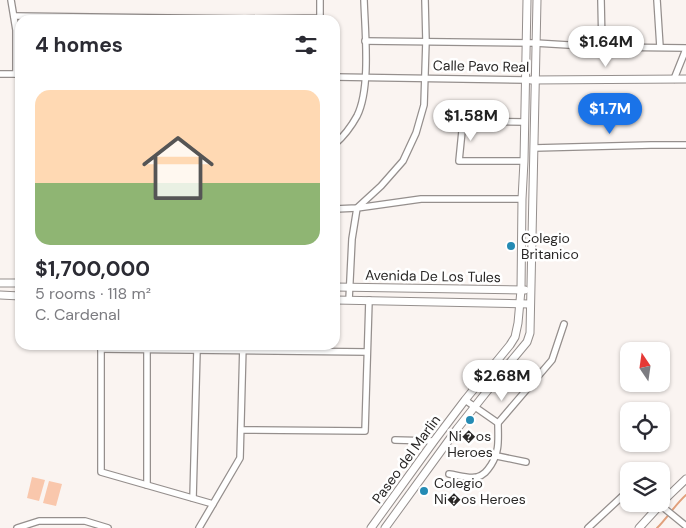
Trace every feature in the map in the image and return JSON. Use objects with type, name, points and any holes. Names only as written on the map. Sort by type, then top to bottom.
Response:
[{"type":"street","points":[[11,0],[15,23]]},
{"type":"street","points":[[320,0],[320,15]]},
{"type":"street","points":[[340,139],[346,134],[357,116],[362,100],[365,77],[364,0]]},
{"type":"street","points":[[349,300],[352,239],[357,208],[381,186],[403,161],[416,133],[424,106],[426,77],[425,0]]},
{"type":"street","name":"Paseo del Marlin","points":[[371,528],[434,441],[515,337],[521,290],[527,0]]},
{"type":"street","name":"Paseo del Marlin","points":[[385,528],[474,406],[527,342],[530,333],[537,0]]},
{"type":"street","points":[[601,0],[602,47]]},
{"type":"street","points":[[657,0],[660,47]]},
{"type":"street","points":[[365,41],[535,43],[602,47],[686,48],[674,79]]},
{"type":"street","points":[[0,74],[15,74]]},
{"type":"street","name":"Calle Pavo Real","points":[[340,77],[526,80],[686,79]]},
{"type":"street","points":[[524,122],[463,120],[459,161],[524,161]]},
{"type":"street","points":[[534,148],[686,145]]},
{"type":"street","points":[[340,209],[421,199],[522,199]]},
{"type":"street","points":[[0,283],[15,283]]},
{"type":"street","name":"Avenida De Los Tules","points":[[340,287],[531,290]]},
{"type":"street","points":[[0,296],[15,296]]},
{"type":"street","name":"Avenida De Los Tules","points":[[340,300],[530,304]]},
{"type":"street","points":[[241,430],[365,431],[369,300]]},
{"type":"street","points":[[449,474],[476,477],[486,473],[496,456],[498,423],[552,360],[564,324]]},
{"type":"street","points":[[102,350],[101,472],[213,504]]},
{"type":"street","points":[[147,485],[148,350],[196,350],[194,498]]},
{"type":"street","points":[[199,528],[240,458],[243,350]]},
{"type":"street","points":[[305,350],[367,352]]},
{"type":"street","points":[[465,400],[498,423]]},
{"type":"street","points":[[395,440],[434,441]]},
{"type":"street","points":[[496,456],[526,462]]},
{"type":"street","points":[[670,494],[686,479]]},
{"type":"street","points":[[394,496],[404,502]]},
{"type":"street","points":[[588,528],[620,498]]},
{"type":"street","points":[[639,528],[653,512]]},
{"type":"street","points":[[669,512],[686,526]]},
{"type":"street","points":[[17,528],[39,521],[84,521],[108,528]]},
{"type":"shaded area","points":[[32,477],[45,480],[39,501],[27,498]]},
{"type":"shaded area","points":[[49,481],[62,484],[56,506],[43,503]]},
{"type":"waterway","points":[[657,528],[686,495]]},
{"type":"place","name":"Colegio Britanico","points":[[511,246]]},
{"type":"place","name":"Ni�os Heroes","points":[[470,420]]},
{"type":"place","name":"Colegio Ni�os Heroes","points":[[424,491]]}]
